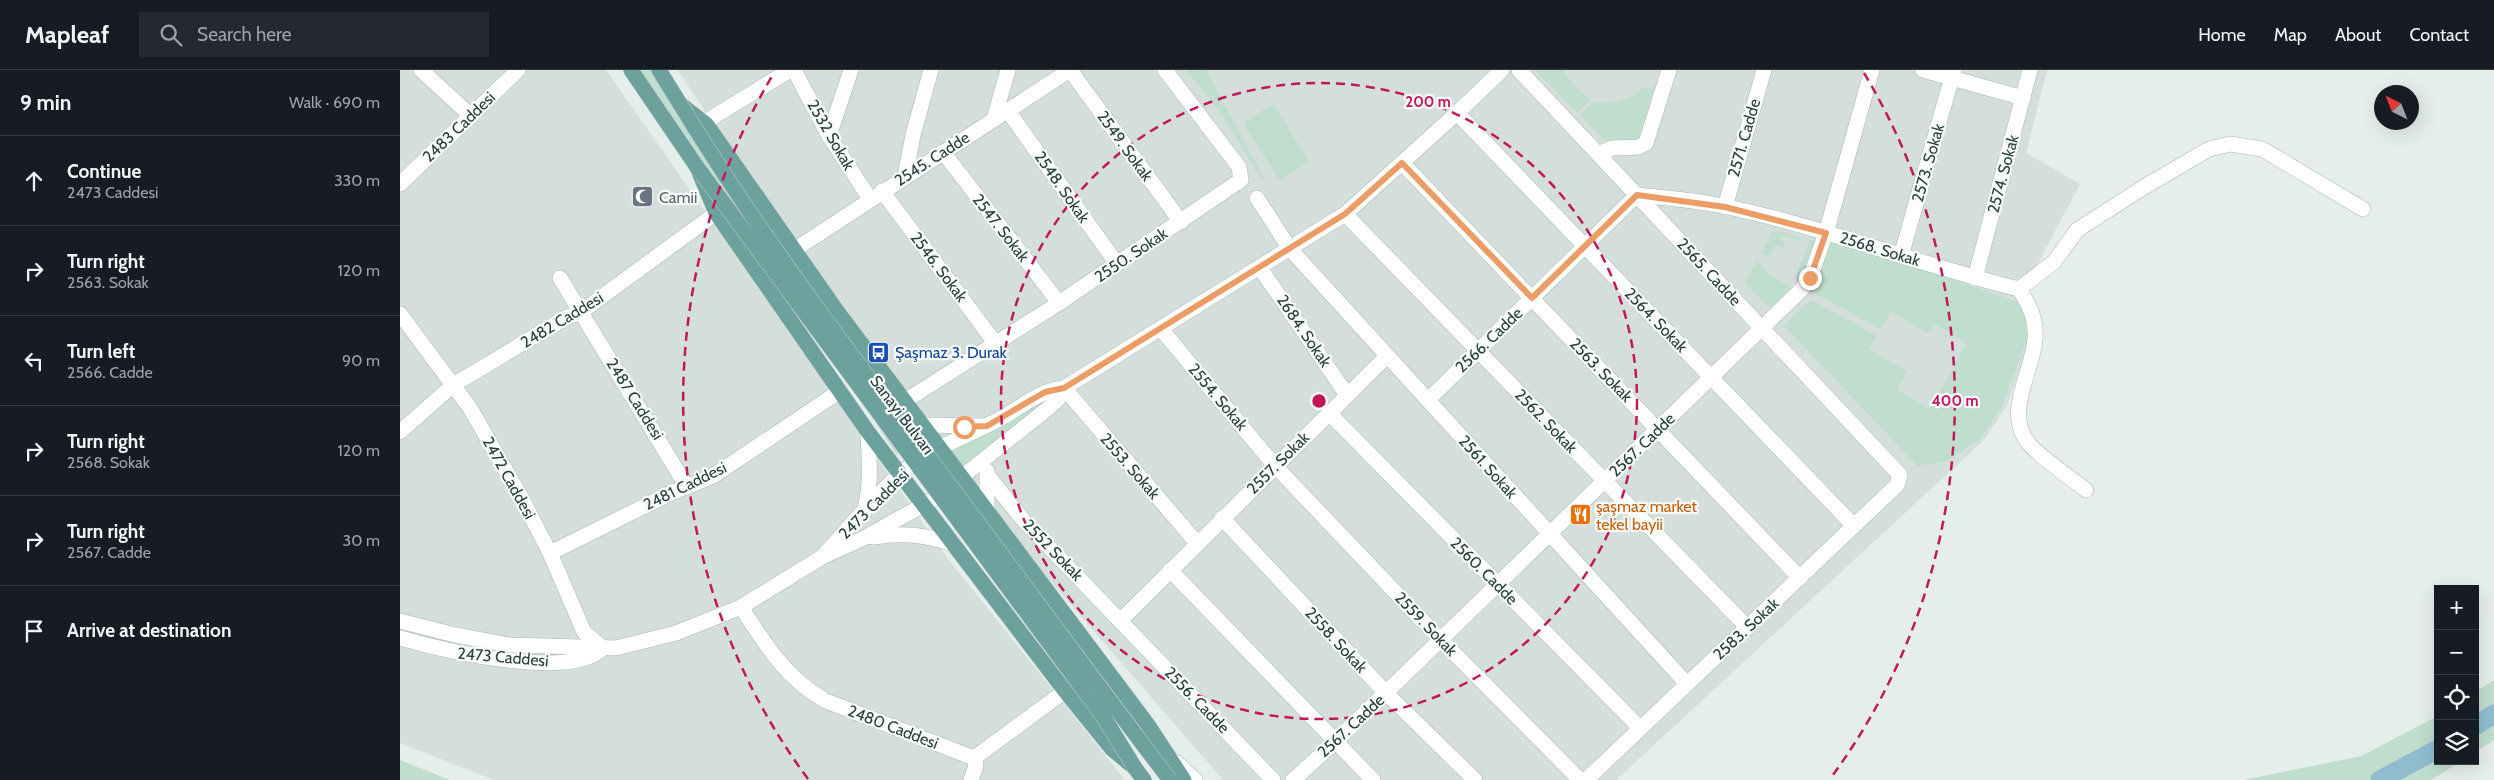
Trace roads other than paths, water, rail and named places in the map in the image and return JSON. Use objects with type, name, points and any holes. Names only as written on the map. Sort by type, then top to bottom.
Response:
[{"type":"main road","name":"Sanayi Bulvarı","points":[[631,70],[697,167],[1103,716],[1140,774]]},
{"type":"main road","name":"Sanayi Bulvarı","points":[[659,70],[723,172],[814,303],[1058,634],[1170,780]]},
{"type":"main road","points":[[680,104],[705,122],[794,250],[905,402],[924,424],[1171,757],[1184,780]]},
{"type":"main road","points":[[697,167],[716,213],[867,430],[1065,691],[1112,749],[1140,774]]},
{"type":"main road","points":[[867,430],[878,433],[896,426],[904,417],[905,402]]},
{"type":"main road","points":[[956,547],[955,528],[961,519],[973,512],[990,513]]},
{"type":"street","points":[[422,70],[470,115]]},
{"type":"street","name":"2483 Caddesi","points":[[400,184],[518,70]]},
{"type":"street","points":[[705,122],[790,70]]},
{"type":"street","name":"2532 Sokak","points":[[794,70],[829,136],[876,195]]},
{"type":"street","points":[[829,136],[851,70]]},
{"type":"street","points":[[905,177],[913,135],[931,70]]},
{"type":"street","points":[[994,119],[1008,70]]},
{"type":"street","name":"2545. Cadde","points":[[794,250],[1070,70]]},
{"type":"street","name":"2549. Sokak","points":[[1070,70],[1181,222]]},
{"type":"street","name":"2550. Sokak","points":[[905,402],[1059,303],[1242,180],[1242,173],[1165,70]]},
{"type":"street","name":"2473 Caddesi","points":[[822,558],[900,475],[921,458],[987,426],[1045,392],[1064,388],[1345,214],[1502,70]]},
{"type":"street","name":"2565. Cadde","points":[[1519,70],[1900,475]]},
{"type":"street","points":[[1598,154],[1612,148],[1639,147],[1646,143],[1668,70]]},
{"type":"street","name":"2571. Cadde","points":[[1725,207],[1764,70]]},
{"type":"street","name":"2567. Cadde","points":[[1293,780],[1441,640],[1802,289],[1810,278],[1826,233],[1872,70]]},
{"type":"street","points":[[1923,70],[1953,74],[2023,98]]},
{"type":"street","name":"2574. Sokak","points":[[1975,278],[2030,70]]},
{"type":"street","name":"2573. Sokak","points":[[1901,256],[1953,74]]},
{"type":"street","name":"2548. Sokak","points":[[1008,110],[1116,264]]},
{"type":"street","name":"2564. Sokak","points":[[1457,113],[1854,526]]},
{"type":"street","points":[[2086,490],[2028,443],[2020,426],[2020,397],[2036,339],[2032,308],[2019,289],[2054,262],[2077,230],[2144,187],[2209,149],[2230,144],[2262,149],[2363,209]]},
{"type":"street","name":"2547. Sokak","points":[[943,152],[1059,303]]},
{"type":"street","name":"2563. Sokak","points":[[1402,163],[1800,578]]},
{"type":"street","name":"2546. Sokak","points":[[876,195],[996,344]]},
{"type":"street","name":"2568. Sokak","points":[[1637,195],[1725,207],[1826,233],[1975,278],[2019,289]]},
{"type":"street","name":"2566. Cadde","points":[[1428,400],[1637,195]]},
{"type":"street","name":"2561. Sokak","points":[[1257,198],[1290,249],[1687,684]]},
{"type":"street","name":"2482 Caddesi","points":[[400,432],[453,385],[565,318],[581,312],[716,213]]},
{"type":"street","name":"2562. Sokak","points":[[1345,214],[1748,628]]},
{"type":"street","name":"2684. Sokak","points":[[1260,268],[1347,395]]},
{"type":"street","name":"2487 Caddesi","points":[[560,278],[688,486]]},
{"type":"street","name":"2472 Caddesi","points":[[400,314],[470,408],[521,497],[550,553],[584,632],[603,648]]},
{"type":"street","name":"2554. Sokak","points":[[1161,329],[1275,466]]},
{"type":"street","name":"2557. Sokak","points":[[1121,620],[1196,543],[1387,356]]},
{"type":"street","name":"2473 Caddesi","points":[[400,620],[494,643],[616,648],[676,633],[741,607],[822,558],[864,538],[923,505],[963,478],[1052,406],[1064,388]]},
{"type":"street","name":"2553. Sokak","points":[[1064,388],[1196,543]]},
{"type":"street","name":"2481 Caddesi","points":[[550,553],[688,486],[713,476],[840,391]]},
{"type":"street","name":"2560. Cadde","points":[[1329,413],[1640,728]]},
{"type":"street","points":[[924,424],[987,426]]},
{"type":"street","points":[[864,512],[870,486],[867,430]]},
{"type":"street","points":[[987,457],[990,513]]},
{"type":"street","name":"2559. Sokak","points":[[1275,466],[1441,640],[1580,780]]},
{"type":"street","name":"2583. Sokak","points":[[1586,780],[1897,486],[1900,475]]},
{"type":"street","name":"2552 Sokak","points":[[988,476],[1024,520],[1121,620]]},
{"type":"street","name":"2558. Sokak","points":[[1222,518],[1386,693],[1475,780]]},
{"type":"street","points":[[864,538],[903,533],[917,534],[956,547]]},
{"type":"street","points":[[1170,570],[1373,780]]},
{"type":"street","name":"2480 Caddesi","points":[[741,607],[763,640],[792,677],[809,691],[826,701],[974,758]]},
{"type":"street","name":"2556. Cadde","points":[[1121,620],[1273,780]]},
{"type":"street","name":"2473 Caddesi","points":[[400,638],[449,652],[508,660],[545,662],[582,660],[596,656],[603,648]]},
{"type":"street","points":[[971,780],[976,766],[974,758],[1065,691]]},
{"type":"street","points":[[1171,757],[1195,780]]},
{"type":"waterway","points":[[2479,723],[2494,714]]},
{"type":"waterway","points":[[2380,780],[2434,751]]},
{"type":"place","name":"Camii","points":[[643,197]]},
{"type":"place","name":"Şaşmaz 3. Durak","points":[[879,352]]},
{"type":"place","name":"şaşmaz market tekel bayii","points":[[1580,515]]}]
